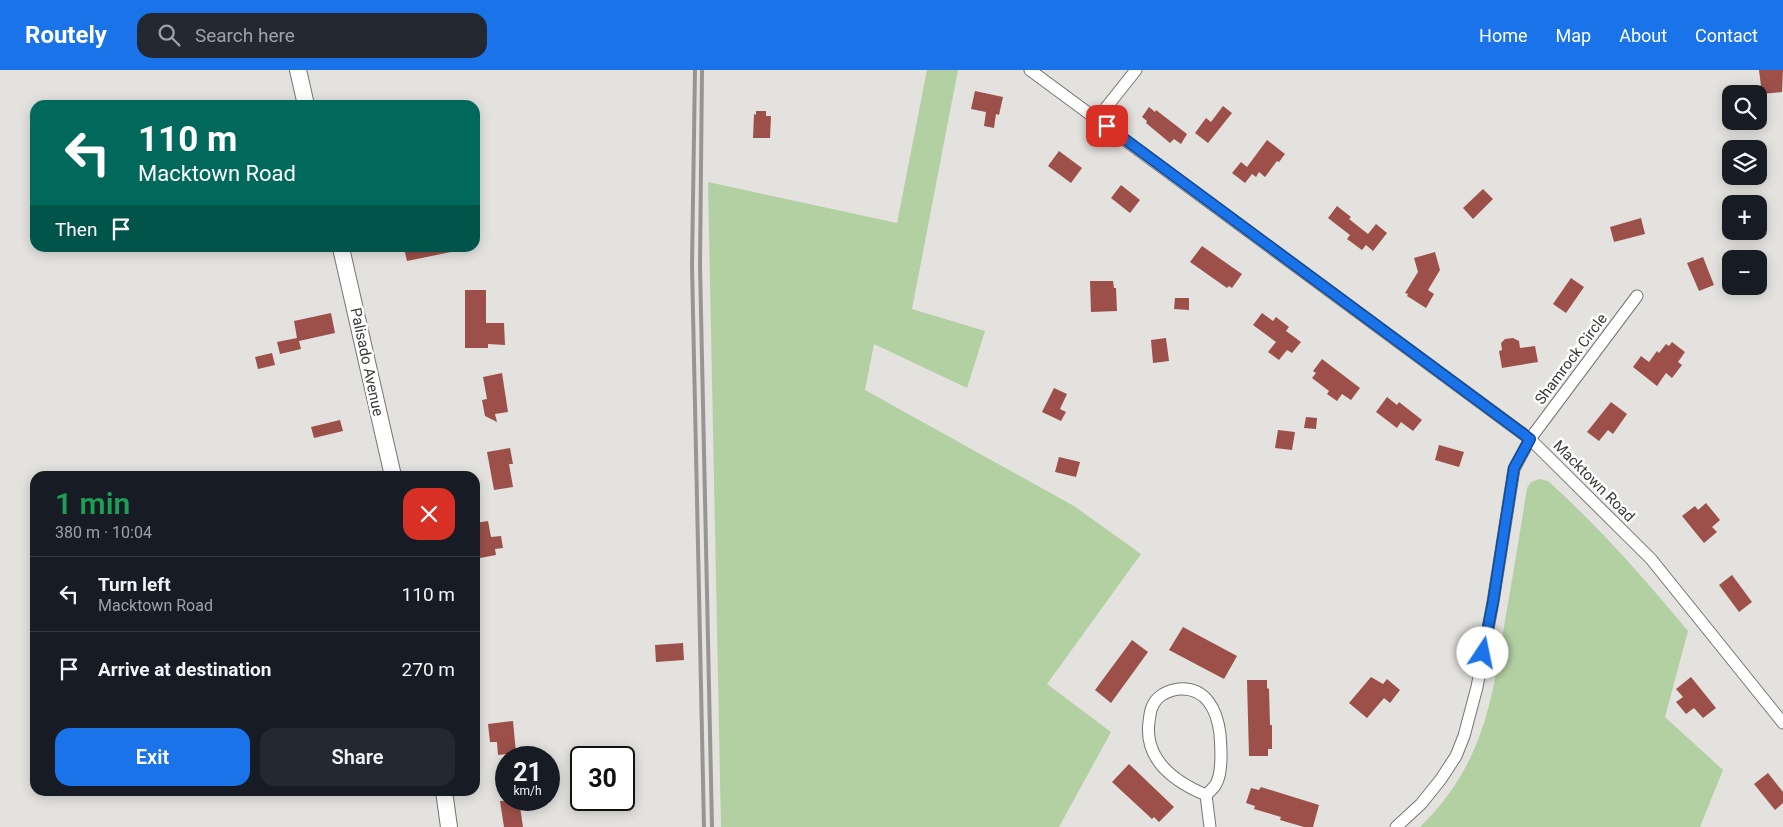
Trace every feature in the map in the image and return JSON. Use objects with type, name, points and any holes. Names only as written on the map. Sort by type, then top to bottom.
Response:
[{"type":"main road","points":[[298,70],[305,100]]},
{"type":"main road","name":"Palisado Avenue","points":[[342,252],[392,471]]},
{"type":"main road","points":[[445,796],[449,827]]},
{"type":"street","name":"Macktown Road","points":[[1030,70],[1530,439],[1651,559],[1783,723]]},
{"type":"street","points":[[1097,118],[1136,70]]},
{"type":"street","name":"Shamrock Circle","points":[[1396,827],[1421,804],[1441,778],[1456,756],[1464,736],[1493,602],[1514,468],[1530,439],[1637,296]]},
{"type":"street","points":[[1206,795],[1183,785],[1168,772],[1154,754],[1148,729],[1150,710],[1158,697],[1172,690],[1187,688],[1203,694],[1213,706],[1220,734],[1220,770],[1216,784],[1206,795],[1210,827]]},
{"type":"green space","points":[[927,70],[958,70],[912,309],[985,331],[967,388],[874,344],[865,390],[1074,506],[1141,554],[1047,684],[1111,732],[1059,827],[721,827],[708,182],[897,223]]},
{"type":"green space","points":[[1539,479],[1548,481],[1585,516],[1638,572],[1688,631],[1665,717],[1723,770],[1700,827],[1420,827],[1441,804],[1458,780],[1471,756],[1481,731],[1495,679],[1527,488],[1531,482]]},
{"type":"building","points":[[1759,70],[1783,70],[1782,92],[1767,94],[1767,85],[1761,85]]},
{"type":"building","points":[[975,91],[1003,97],[999,115],[996,114],[994,128],[984,126],[986,112],[971,109]]},
{"type":"building","points":[[1223,106],[1232,113],[1208,143],[1195,133],[1206,118],[1211,122]]},
{"type":"building","points":[[1149,107],[1155,112],[1156,110],[1187,134],[1181,144],[1174,139],[1170,143],[1146,123],[1147,121],[1142,117]]},
{"type":"building","points":[[756,111],[766,111],[766,116],[771,116],[770,138],[753,138],[754,114],[756,115]]},
{"type":"building","points":[[1267,140],[1285,154],[1265,177],[1259,172],[1256,177],[1252,174],[1245,183],[1232,173],[1241,162],[1247,167]]},
{"type":"building","points":[[1059,151],[1082,168],[1071,183],[1048,166]]},
{"type":"building","points":[[1121,185],[1140,200],[1130,213],[1111,198]]},
{"type":"building","points":[[1483,189],[1493,199],[1473,219],[1463,208]]},
{"type":"building","points":[[1337,206],[1351,217],[1349,219],[1368,234],[1376,224],[1387,233],[1373,251],[1366,245],[1362,250],[1347,239],[1350,235],[1328,218]]},
{"type":"building","points":[[1641,218],[1645,234],[1614,242],[1610,227]]},
{"type":"building","points":[[1202,246],[1242,274],[1232,288],[1229,286],[1227,288],[1190,262]]},
{"type":"building","points":[[405,252],[451,252],[407,261]]},
{"type":"building","points":[[1435,252],[1440,270],[1428,290],[1434,294],[1426,308],[1405,293],[1418,272],[1414,258]]},
{"type":"building","points":[[1703,257],[1714,285],[1699,291],[1687,263]]},
{"type":"building","points":[[1571,278],[1584,287],[1566,313],[1553,304]]},
{"type":"building","points":[[1090,281],[1113,281],[1114,288],[1116,288],[1117,311],[1091,312]]},
{"type":"building","points":[[465,290],[486,290],[486,323],[504,323],[505,345],[488,344],[488,348],[465,348]]},
{"type":"building","points":[[1175,298],[1189,298],[1189,310],[1174,309]]},
{"type":"building","points":[[331,313],[335,333],[299,341],[301,349],[280,354],[277,342],[297,338],[294,321]]},
{"type":"building","points":[[1262,313],[1273,321],[1276,317],[1289,327],[1286,331],[1301,342],[1292,353],[1287,350],[1279,360],[1268,352],[1276,342],[1253,325]]},
{"type":"building","points":[[1166,338],[1169,361],[1153,363],[1151,340]]},
{"type":"building","points":[[1513,338],[1519,341],[1520,348],[1535,346],[1538,362],[1502,368],[1499,351],[1502,350],[1501,343],[1505,339]]},
{"type":"building","points":[[1672,342],[1685,352],[1678,362],[1682,365],[1672,378],[1666,373],[1657,386],[1633,367],[1641,356],[1649,362],[1657,351],[1659,353],[1666,344],[1669,346]]},
{"type":"building","points":[[272,353],[275,365],[258,369],[255,357]]},
{"type":"building","points":[[1322,359],[1360,388],[1351,400],[1342,394],[1337,401],[1327,394],[1329,391],[1312,378],[1316,373],[1313,371]]},
{"type":"building","points":[[502,373],[508,412],[495,414],[497,422],[485,416],[482,400],[487,399],[483,377]]},
{"type":"building","points":[[1054,388],[1067,394],[1060,409],[1066,412],[1061,421],[1042,412]]},
{"type":"building","points":[[1387,397],[1397,405],[1399,402],[1422,420],[1413,431],[1401,422],[1397,428],[1376,412]]},
{"type":"building","points":[[1611,402],[1627,414],[1613,434],[1608,430],[1599,441],[1587,432]]},
{"type":"building","points":[[1306,417],[1317,418],[1316,429],[1304,428]]},
{"type":"building","points":[[340,420],[343,431],[314,438],[311,427]]},
{"type":"building","points":[[1278,430],[1295,432],[1292,450],[1275,448]]},
{"type":"building","points":[[1439,445],[1464,452],[1459,467],[1435,460]]},
{"type":"building","points":[[510,448],[513,464],[509,464],[513,487],[494,490],[487,452]]},
{"type":"building","points":[[1059,457],[1080,462],[1076,477],[1055,472]]},
{"type":"building","points":[[1706,503],[1720,520],[1712,527],[1717,532],[1704,543],[1682,516],[1695,506],[1698,510]]},
{"type":"building","points":[[488,521],[491,537],[501,536],[503,548],[495,549],[496,555],[480,558],[480,522]]},
{"type":"building","points":[[1732,575],[1752,602],[1739,612],[1719,585]]},
{"type":"building","points":[[1183,627],[1237,656],[1224,679],[1169,650]]},
{"type":"building","points":[[1132,640],[1148,652],[1111,703],[1095,690]]},
{"type":"building","points":[[683,643],[684,660],[656,662],[655,645]]},
{"type":"building","points":[[1371,677],[1383,684],[1387,679],[1400,690],[1390,703],[1384,698],[1367,718],[1349,703]]},
{"type":"building","points":[[1691,677],[1716,708],[1703,718],[1694,708],[1686,714],[1676,702],[1683,697],[1676,689]]},
{"type":"building","points":[[1247,680],[1267,680],[1270,725],[1272,725],[1272,749],[1268,749],[1268,756],[1249,756]]},
{"type":"building","points":[[513,721],[515,746],[497,746],[497,742],[490,742],[488,724]]},
{"type":"building","points":[[1129,764],[1174,807],[1159,822],[1154,817],[1152,819],[1112,782]]},
{"type":"building","points":[[1768,773],[1783,792],[1783,803],[1775,810],[1754,784]]},
{"type":"building","points":[[1261,787],[1319,805],[1313,827],[1304,827],[1280,820],[1281,817],[1254,809],[1255,806],[1246,803],[1251,788],[1259,790]]},
{"type":"building","points":[[502,811],[521,811],[523,827],[504,827]]},
{"type":"railway","points":[[695,70],[692,265],[704,827]]},
{"type":"railway","points":[[702,70],[700,265],[712,827]]},
{"type":"route","points":[[1107,126],[1530,439],[1514,468],[1483,653]]}]
